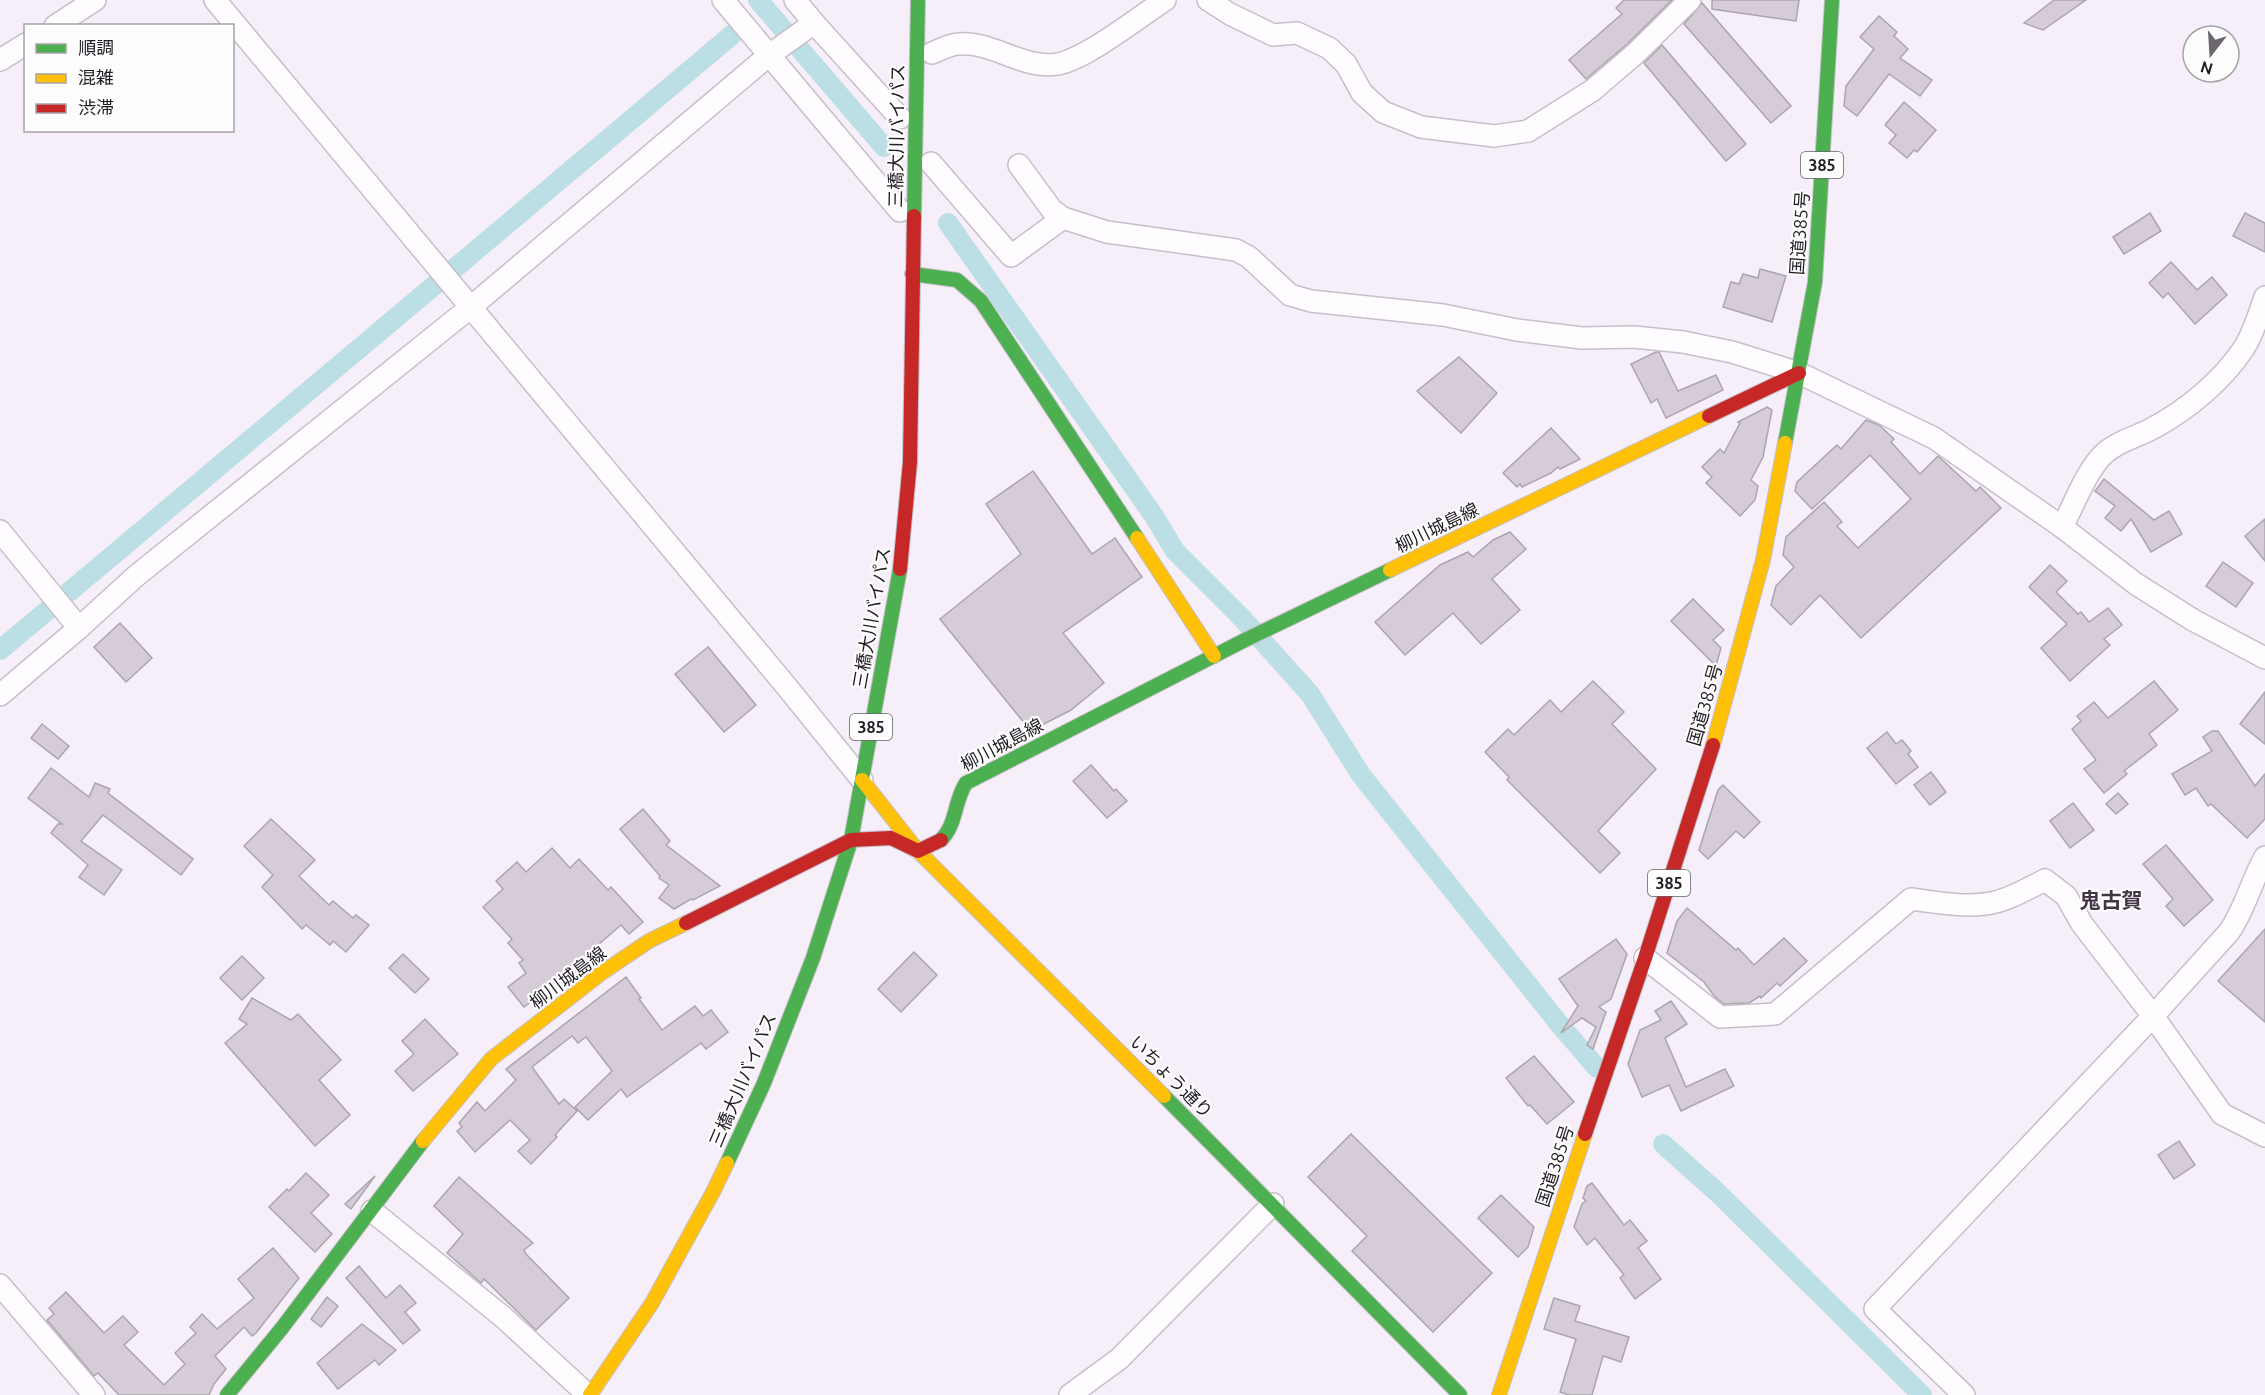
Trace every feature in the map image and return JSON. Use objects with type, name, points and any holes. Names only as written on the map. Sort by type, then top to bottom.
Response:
[{"type":"main road","name":"三橋大川バイパス","points":[[589,1395],[652,1303],[723,1170],[764,1083],[813,958],[851,840],[903,546],[910,462],[918,0]]},
{"type":"main road","name":"国道385号","points":[[1500,1395],[1602,1078],[1645,958],[1728,695],[1763,561],[1815,282],[1832,0]]},
{"type":"main road","points":[[912,274],[957,280],[981,301],[1214,656]]},
{"type":"main road","name":"柳川城島線","points":[[227,1395],[282,1328],[443,1115],[491,1059],[603,972],[649,941],[851,840],[891,838],[918,851],[942,840],[949,831],[959,791],[966,783],[1245,640],[1430,552],[1800,367]]},
{"type":"main road","name":"いちょう通り","points":[[862,780],[918,851],[1273,1204],[1460,1395]]},
{"type":"street","points":[[58,24],[95,0]]},
{"type":"street","points":[[215,0],[862,780]]},
{"type":"street","points":[[723,0],[783,45],[900,211]]},
{"type":"street","points":[[795,0],[900,118]]},
{"type":"street","points":[[932,53],[958,44],[980,46],[1034,63],[1056,64],[1076,58],[1166,0]]},
{"type":"street","points":[[1208,0],[1230,14],[1273,35],[1297,33],[1329,48],[1346,64],[1362,93],[1383,112],[1421,127],[1494,136],[1528,131],[1593,90],[1635,54],[1690,0]]},
{"type":"street","points":[[0,695],[136,576],[471,306],[783,45],[814,23]]},
{"type":"street","points":[[0,60],[24,45]]},
{"type":"street","points":[[931,163],[1011,255],[1063,218]]},
{"type":"street","points":[[1019,165],[1052,210],[1063,218],[1107,232],[1236,250],[1249,257],[1290,295],[1311,301],[1443,315],[1517,330],[1582,338],[1634,337],[1683,342],[1800,367],[1934,438],[2062,527],[2146,590],[2193,620],[2265,658]]},
{"type":"street","points":[[2062,527],[2091,470],[2106,452],[2156,427],[2182,410],[2230,365],[2244,348],[2265,297]]},
{"type":"street","points":[[0,531],[79,628]]},
{"type":"street","points":[[1964,1395],[1875,1309],[2153,1016],[2229,932],[2240,917],[2265,857]]},
{"type":"street","points":[[1645,958],[1720,1017],[1775,1014],[1911,899],[1955,905],[1987,904],[2022,892],[2045,880],[2066,896],[2082,924],[2153,1016],[2222,1114],[2265,1136]]},
{"type":"street","points":[[1070,1395],[1119,1359],[1273,1204]]},
{"type":"street","points":[[372,1211],[503,1317],[589,1395]]},
{"type":"street","points":[[0,1285],[94,1395]]},
{"type":"building","points":[[1624,0],[1672,0],[1626,45],[1586,79],[1569,60],[1622,14],[1616,8]]},
{"type":"building","points":[[1712,0],[1799,0],[1796,21],[1712,9]]},
{"type":"building","points":[[2054,0],[2086,0],[2043,30],[2024,23]]},
{"type":"building","points":[[1702,3],[1791,106],[1771,123],[1684,24]]},
{"type":"building","points":[[1879,16],[1897,32],[1894,36],[1908,49],[1900,58],[1932,80],[1920,96],[1889,74],[1857,116],[1844,106],[1846,86],[1874,49],[1860,37]]},
{"type":"building","points":[[1662,45],[1746,144],[1726,161],[1644,63]]},
{"type":"building","points":[[1904,102],[1936,130],[1917,152],[1914,150],[1907,158],[1889,143],[1896,135],[1885,125]]},
{"type":"building","points":[[2150,213],[2161,231],[2124,254],[2113,237]]},
{"type":"building","points":[[2245,213],[2265,223],[2265,252],[2233,236]]},
{"type":"building","points":[[1791,240],[1799,241],[1797,263],[1788,262]]},
{"type":"building","points":[[2171,262],[2197,290],[2212,277],[2227,295],[2195,324],[2168,293],[2163,298],[2149,283]]},
{"type":"building","points":[[1760,269],[1786,276],[1772,322],[1723,307],[1731,282],[1739,284],[1743,274],[1758,278]]},
{"type":"building","points":[[1659,352],[1678,391],[1716,375],[1723,390],[1666,418],[1657,399],[1651,403],[1631,364]]},
{"type":"building","points":[[1459,357],[1497,393],[1461,433],[1417,391]]},
{"type":"building","points":[[1767,407],[1772,410],[1763,457],[1751,480],[1758,486],[1755,500],[1740,516],[1706,483],[1712,477],[1702,467],[1720,449],[1724,453],[1740,423],[1738,422]]},
{"type":"building","points":[[1866,420],[1879,425],[1894,439],[1891,442],[1920,474],[1938,456],[1976,491],[1980,487],[2001,508],[1861,638],[1820,595],[1791,625],[1771,605],[1776,586],[1794,567],[1783,555],[1786,537],[1824,502],[1842,522],[1837,526],[1858,548],[1911,499],[1870,455],[1812,509],[1795,491],[1797,482],[1837,445],[1841,449]]},
{"type":"building","points":[[1551,428],[1580,459],[1560,469],[1558,467],[1551,473],[1522,487],[1520,484],[1517,487],[1503,473]]},
{"type":"building","points":[[1033,471],[1092,554],[1115,538],[1142,577],[1063,633],[1104,683],[1071,710],[1042,725],[1040,722],[1030,730],[940,619],[1021,554],[986,504]]},
{"type":"building","points":[[2104,479],[2154,520],[2169,511],[2182,534],[2151,552],[2131,519],[2121,531],[2105,518],[2115,506],[2095,491]]},
{"type":"building","points":[[2265,519],[2265,561],[2245,536]]},
{"type":"building","points":[[1510,532],[1526,549],[1492,579],[1520,610],[1481,644],[1453,613],[1405,655],[1375,622],[1440,565],[1468,552],[1473,557],[1493,540]]},
{"type":"building","points":[[2223,562],[2253,583],[2236,607],[2206,586]]},
{"type":"building","points":[[2050,565],[2067,581],[2056,592],[2078,614],[2081,612],[2089,622],[2108,608],[2122,625],[2104,639],[2110,645],[2070,681],[2041,648],[2067,624],[2029,587]]},
{"type":"building","points":[[1693,599],[1724,630],[1713,640],[1721,648],[1716,666],[1671,621]]},
{"type":"building","points":[[120,623],[152,658],[126,682],[94,647]]},
{"type":"building","points":[[708,647],[756,705],[724,732],[675,674]]},
{"type":"building","points":[[1593,681],[1624,712],[1612,724],[1656,769],[1598,831],[1620,853],[1600,873],[1507,780],[1509,777],[1485,752],[1508,729],[1514,735],[1550,700],[1561,712]]},
{"type":"building","points":[[2154,681],[2178,710],[2149,734],[2157,745],[2124,771],[2127,774],[2104,793],[2084,769],[2096,760],[2072,729],[2081,721],[2077,716],[2094,702],[2108,718]]},
{"type":"building","points":[[2265,692],[2265,744],[2240,724]]},
{"type":"building","points":[[42,724],[69,746],[58,759],[31,738]]},
{"type":"building","points":[[2212,731],[2218,731],[2255,786],[2265,774],[2265,819],[2247,838],[2211,804],[2208,806],[2196,788],[2185,795],[2172,774],[2212,751],[2203,737]]},
{"type":"building","points":[[1887,732],[1896,744],[1902,740],[1911,751],[1908,754],[1918,767],[1896,784],[1867,748]]},
{"type":"building","points":[[1091,765],[1114,791],[1116,789],[1127,801],[1107,818],[1073,781]]},
{"type":"building","points":[[51,768],[89,797],[95,783],[110,789],[108,793],[193,859],[181,875],[103,815],[81,841],[122,870],[104,895],[79,877],[88,865],[51,833],[58,824],[62,824],[28,798]]},
{"type":"building","points":[[1931,772],[1946,792],[1930,805],[1914,785]]},
{"type":"building","points":[[1723,785],[1760,822],[1744,838],[1736,831],[1708,859],[1699,850],[1718,790]]},
{"type":"building","points":[[2118,793],[2128,804],[2116,814],[2106,804]]},
{"type":"building","points":[[2073,803],[2094,830],[2070,848],[2050,821]]},
{"type":"building","points":[[643,809],[670,841],[666,845],[720,886],[674,909],[659,898],[669,885],[659,878],[660,876],[620,829]]},
{"type":"building","points":[[271,819],[315,860],[299,876],[329,905],[333,901],[353,918],[356,915],[369,925],[346,952],[333,941],[330,945],[306,925],[302,929],[262,887],[273,875],[244,846]]},
{"type":"building","points":[[2166,845],[2213,900],[2184,926],[2166,906],[2173,899],[2143,864]]},
{"type":"building","points":[[552,848],[570,868],[579,859],[608,890],[611,887],[643,922],[629,934],[621,925],[591,951],[595,957],[544,996],[542,994],[524,1007],[508,987],[526,973],[519,963],[523,960],[508,943],[512,939],[483,907],[503,889],[496,881],[517,862],[526,872]]},
{"type":"building","points":[[1687,908],[1736,950],[1738,948],[1754,965],[1784,938],[1807,961],[1780,986],[1777,983],[1761,998],[1760,996],[1749,1003],[1724,1004],[1715,997],[1704,982],[1667,953],[1677,921]]},
{"type":"building","points":[[2265,929],[2265,1022],[2218,981]]},
{"type":"building","points":[[1616,939],[1627,954],[1611,999],[1599,1007],[1606,1012],[1593,1049],[1587,1045],[1596,1027],[1582,1018],[1561,1033],[1578,1006],[1559,979]]},
{"type":"building","points":[[914,952],[937,975],[901,1012],[878,989]]},
{"type":"building","points":[[403,954],[429,979],[415,993],[389,968]]},
{"type":"building","points":[[242,956],[264,978],[242,1000],[220,978]]},
{"type":"building","points":[[626,977],[662,1030],[695,1006],[703,1016],[711,1010],[728,1032],[706,1049],[701,1043],[627,1097],[621,1089],[588,1120],[575,1107],[612,1071],[586,1037],[578,1043],[572,1036],[532,1067],[559,1104],[564,1099],[577,1111],[555,1135],[557,1137],[531,1164],[518,1151],[530,1140],[510,1120],[475,1152],[457,1131],[462,1127],[459,1123],[477,1102],[485,1111],[516,1080],[506,1069]]},
{"type":"building","points":[[252,998],[291,1020],[298,1014],[341,1060],[319,1080],[350,1115],[315,1146],[225,1043],[247,1024],[239,1019]]},
{"type":"building","points":[[1671,1001],[1687,1024],[1665,1038],[1686,1087],[1725,1069],[1734,1086],[1681,1111],[1669,1085],[1642,1097],[1628,1064],[1640,1030],[1661,1020],[1655,1011]]},
{"type":"building","points":[[425,1019],[458,1054],[413,1091],[395,1071],[414,1054],[402,1041]]},
{"type":"building","points":[[1534,1056],[1574,1102],[1547,1124],[1530,1105],[1528,1106],[1506,1078]]},
{"type":"building","points":[[1351,1134],[1492,1273],[1433,1332],[1352,1251],[1367,1236],[1308,1177]]},
{"type":"building","points":[[2179,1141],[2195,1165],[2174,1179],[2158,1155]]},
{"type":"building","points":[[306,1173],[329,1195],[311,1213],[332,1234],[315,1252],[269,1207]]},
{"type":"building","points":[[375,1176],[351,1209],[345,1204]]},
{"type":"building","points":[[459,1177],[533,1243],[524,1250],[526,1254],[569,1298],[536,1330],[484,1279],[481,1283],[447,1253],[463,1234],[434,1206]]},
{"type":"building","points":[[1592,1183],[1624,1225],[1630,1220],[1647,1241],[1638,1248],[1661,1279],[1635,1299],[1620,1278],[1624,1275],[1595,1238],[1587,1245],[1574,1227],[1582,1204],[1586,1201],[1583,1198],[1587,1186]]},
{"type":"building","points":[[1501,1195],[1534,1227],[1528,1247],[1518,1257],[1478,1218]]},
{"type":"building","points":[[273,1248],[299,1278],[256,1333],[252,1336],[244,1327],[215,1356],[226,1369],[214,1384],[209,1395],[119,1395],[98,1373],[94,1376],[47,1320],[54,1314],[49,1308],[66,1292],[104,1333],[123,1316],[138,1332],[124,1345],[164,1385],[185,1364],[175,1353],[196,1333],[190,1327],[202,1314],[217,1329],[254,1298],[238,1279]]},
{"type":"building","points":[[359,1266],[386,1298],[400,1285],[416,1303],[405,1312],[420,1330],[403,1344],[346,1278]]},
{"type":"building","points":[[327,1297],[338,1306],[321,1327],[311,1319]]},
{"type":"building","points":[[1554,1298],[1580,1306],[1575,1321],[1629,1337],[1621,1362],[1603,1356],[1592,1395],[1569,1395],[1560,1392],[1576,1339],[1544,1329]]},
{"type":"building","points":[[362,1324],[396,1350],[379,1365],[375,1360],[338,1389],[317,1363]]},
{"type":"waterway","points":[[758,0],[884,147]]},
{"type":"waterway","points":[[455,268],[733,34]]},
{"type":"waterway","points":[[948,223],[1154,516],[1175,551],[1240,616],[1310,694],[1361,775],[1560,1025],[1597,1068]]},
{"type":"waterway","points":[[69,592],[436,284]]},
{"type":"waterway","points":[[0,650],[54,605]]},
{"type":"waterway","points":[[1663,1144],[1718,1193],[1922,1395]]},
{"type":"traffic: fast","points":[[914,216],[918,0]]},
{"type":"traffic: fast","points":[[1785,443],[1815,282],[1832,0]]},
{"type":"traffic: fast","points":[[912,274],[957,280],[981,301],[1137,538]]},
{"type":"traffic: fast","points":[[727,1163],[764,1083],[813,958],[851,840],[900,569]]},
{"type":"traffic: fast","points":[[941,840],[950,827],[966,783],[1245,640],[1390,570]]},
{"type":"traffic: fast","points":[[1164,1096],[1460,1395]]},
{"type":"traffic: fast","points":[[227,1395],[282,1328],[423,1141]]},
{"type":"traffic: slow","points":[[1390,570],[1709,416]]},
{"type":"traffic: slow","points":[[1713,745],[1763,560],[1785,443]]},
{"type":"traffic: slow","points":[[1137,538],[1214,656]]},
{"type":"traffic: slow","points":[[862,780],[918,851],[1164,1096]]},
{"type":"traffic: slow","points":[[423,1141],[491,1059],[603,972],[649,941],[686,923]]},
{"type":"traffic: slow","points":[[1499,1395],[1585,1134]]},
{"type":"traffic: slow","points":[[590,1395],[652,1303],[727,1163]]},
{"type":"traffic: jam","points":[[900,569],[910,462],[914,216]]},
{"type":"traffic: jam","points":[[1709,416],[1799,373]]},
{"type":"traffic: jam","points":[[1585,1134],[1645,958],[1713,745]]},
{"type":"traffic: jam","points":[[686,923],[851,840],[891,838],[918,851],[941,840]]},
{"type":"district","name":"鬼古賀","points":[[2111,901]]}]
